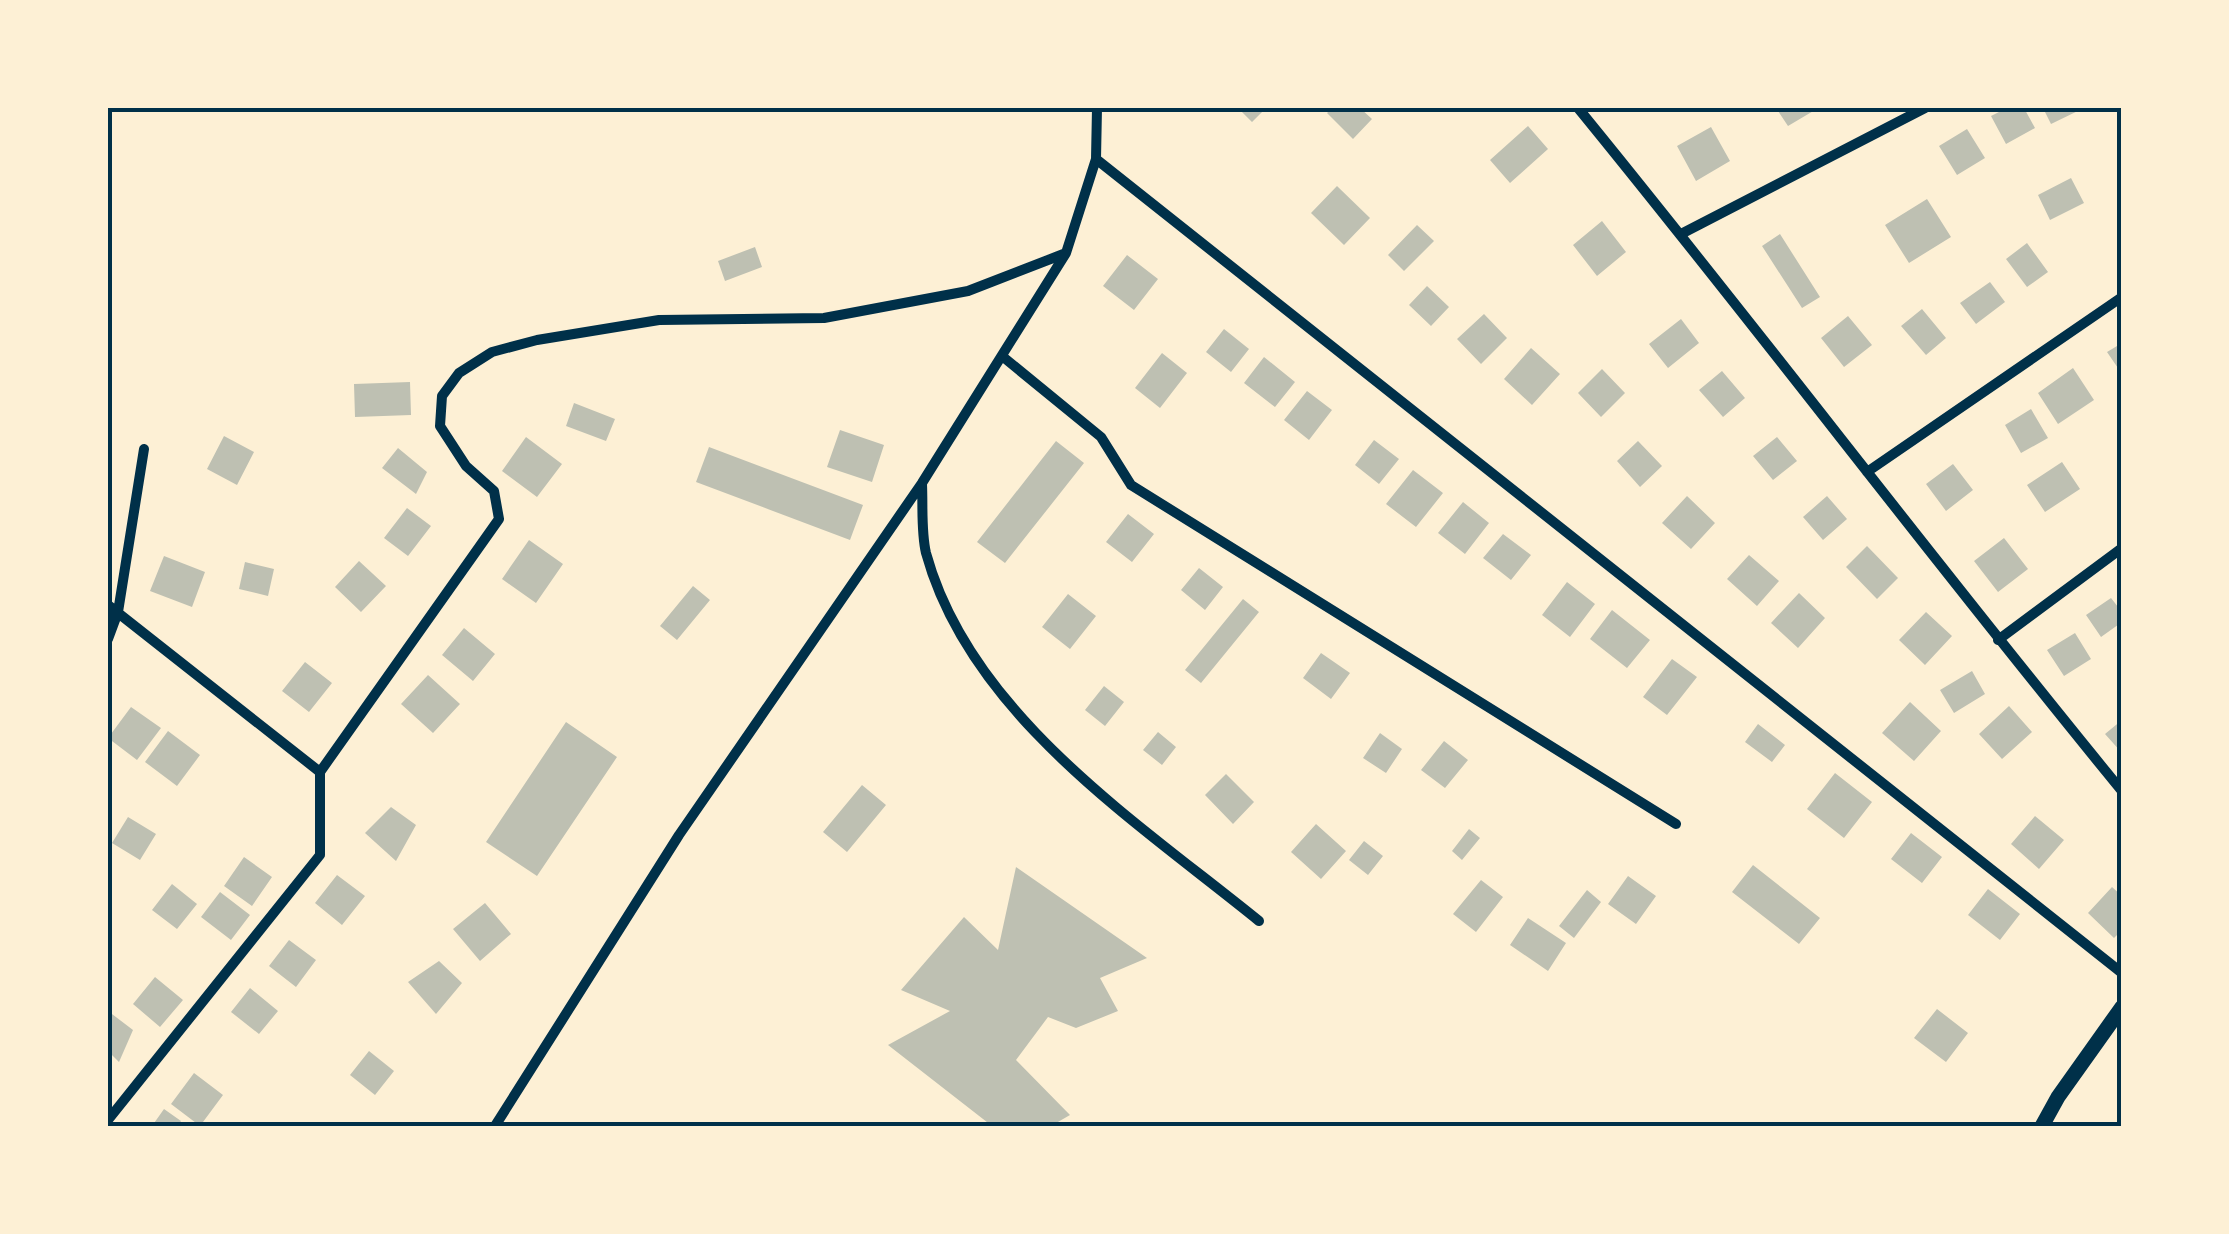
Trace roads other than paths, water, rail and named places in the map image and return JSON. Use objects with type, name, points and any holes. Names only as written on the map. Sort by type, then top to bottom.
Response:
[{"type":"street","points":[[495,1126],[679,835],[922,483],[1066,253],[1096,158],[1097,108]]},
{"type":"street","points":[[1578,108],[2122,792]]},
{"type":"street","points":[[1681,234],[1925,108]]},
{"type":"street","points":[[1096,158],[2122,972]]},
{"type":"street","points":[[108,1120],[320,855],[320,772],[498,519],[494,491],[466,466],[440,426],[442,396],[459,373],[492,352],[537,340],[659,320],[824,318],[968,291],[1066,253]]},
{"type":"street","points":[[1867,472],[2122,297]]},
{"type":"street","points":[[1002,356],[1101,437],[1131,485],[1676,824]]},
{"type":"street","points":[[108,639],[144,450]]},
{"type":"street","points":[[922,483],[926,550],[951,617],[987,678],[1034,734],[1259,921]]},
{"type":"street","points":[[1998,640],[2122,548]]},
{"type":"street","points":[[113,608],[320,772]]},
{"type":"street","points":[[2042,1126],[2122,1007]]}]
